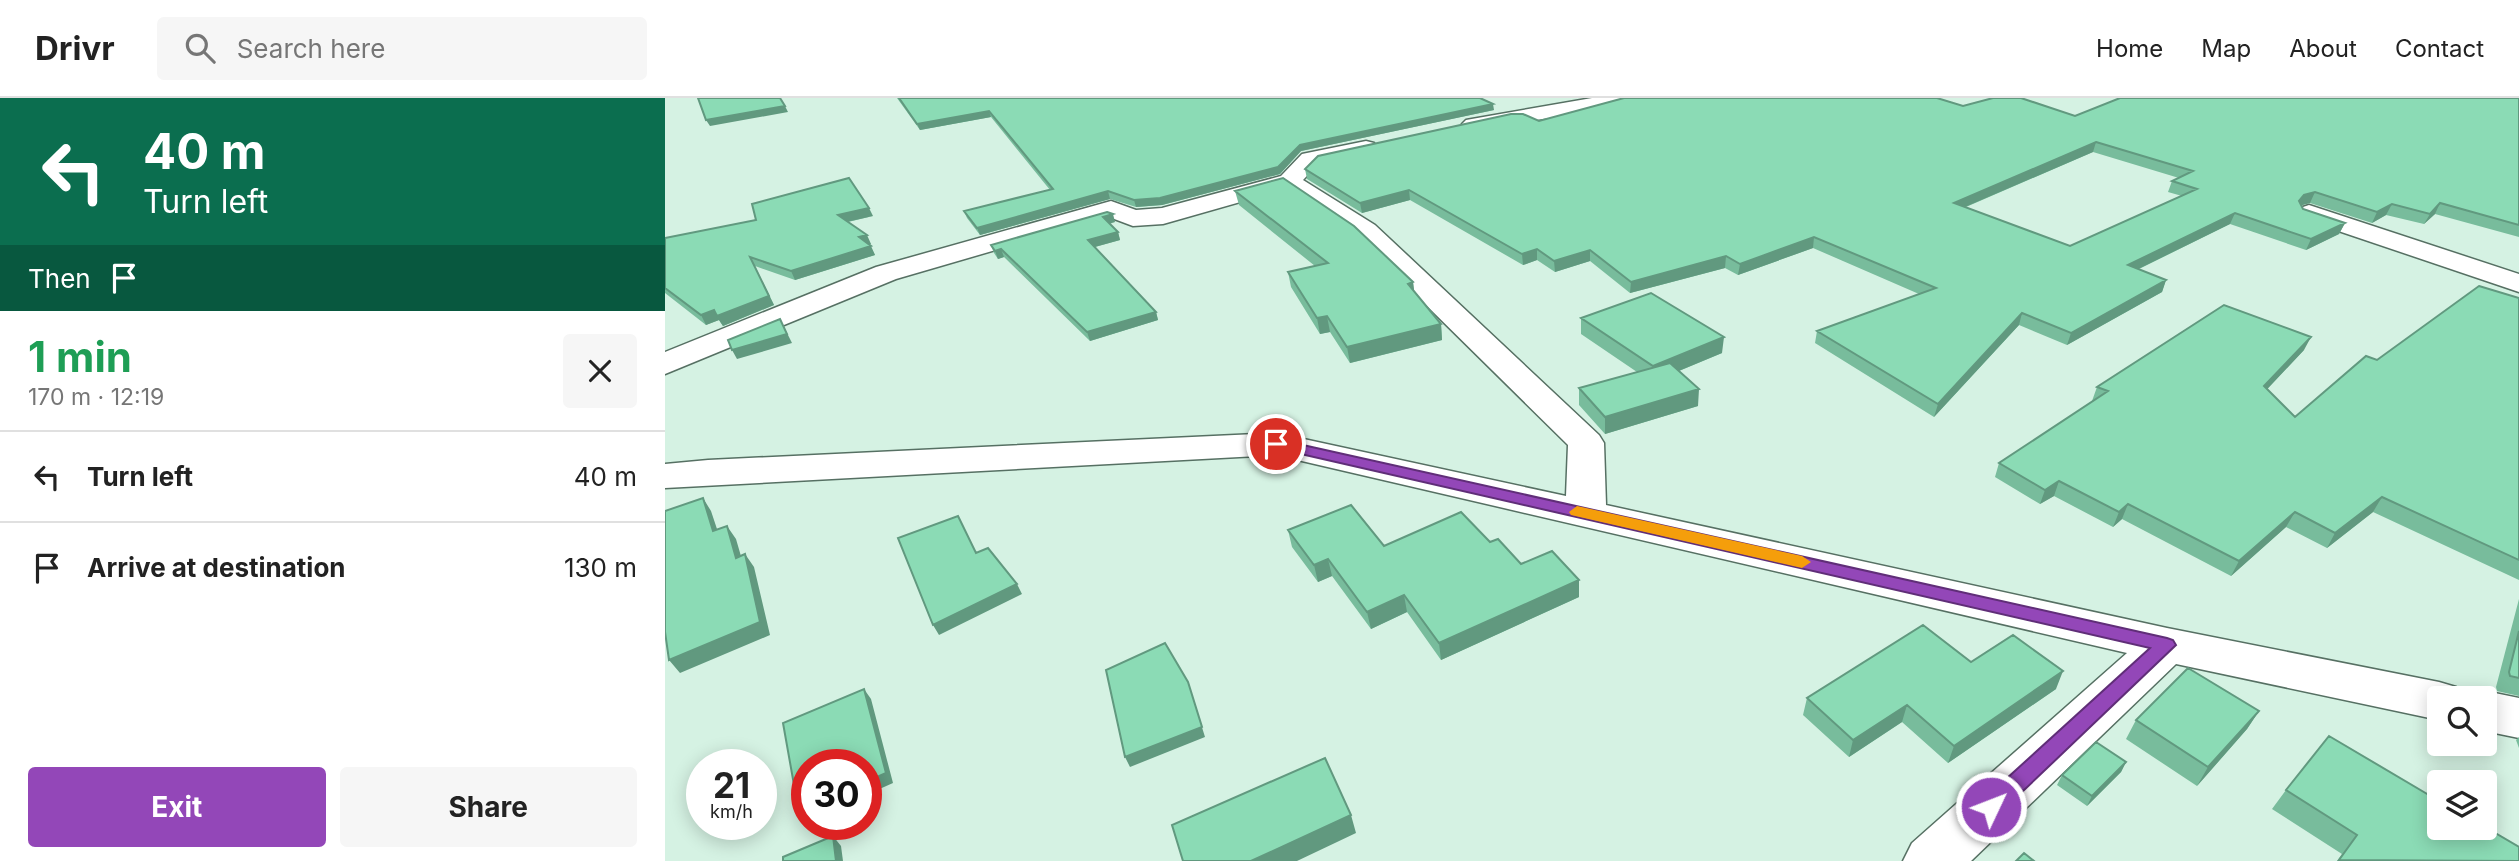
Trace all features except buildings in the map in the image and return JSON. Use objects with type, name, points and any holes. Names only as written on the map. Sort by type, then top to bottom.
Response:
[{"type":"street","points":[[1452,129],[1511,115],[1548,114],[1615,98]]},
{"type":"street","points":[[665,364],[886,273],[1111,209],[1133,218],[1163,216],[1289,181],[1310,159],[1388,143]]},
{"type":"street","points":[[1289,181],[1366,231],[1586,443],[1586,514]]},
{"type":"street","points":[[2308,214],[2519,284]]},
{"type":"street","points":[[665,476],[1276,444],[2167,645],[2427,699]]},
{"type":"street","points":[[1932,861],[2167,645]]},
{"type":"street","points":[[2497,713],[2519,718]]},
{"type":"slow traffic","points":[[1577,512],[1802,562]]},
{"type":"route","points":[[1276,444],[2167,645],[1991,807]]}]
